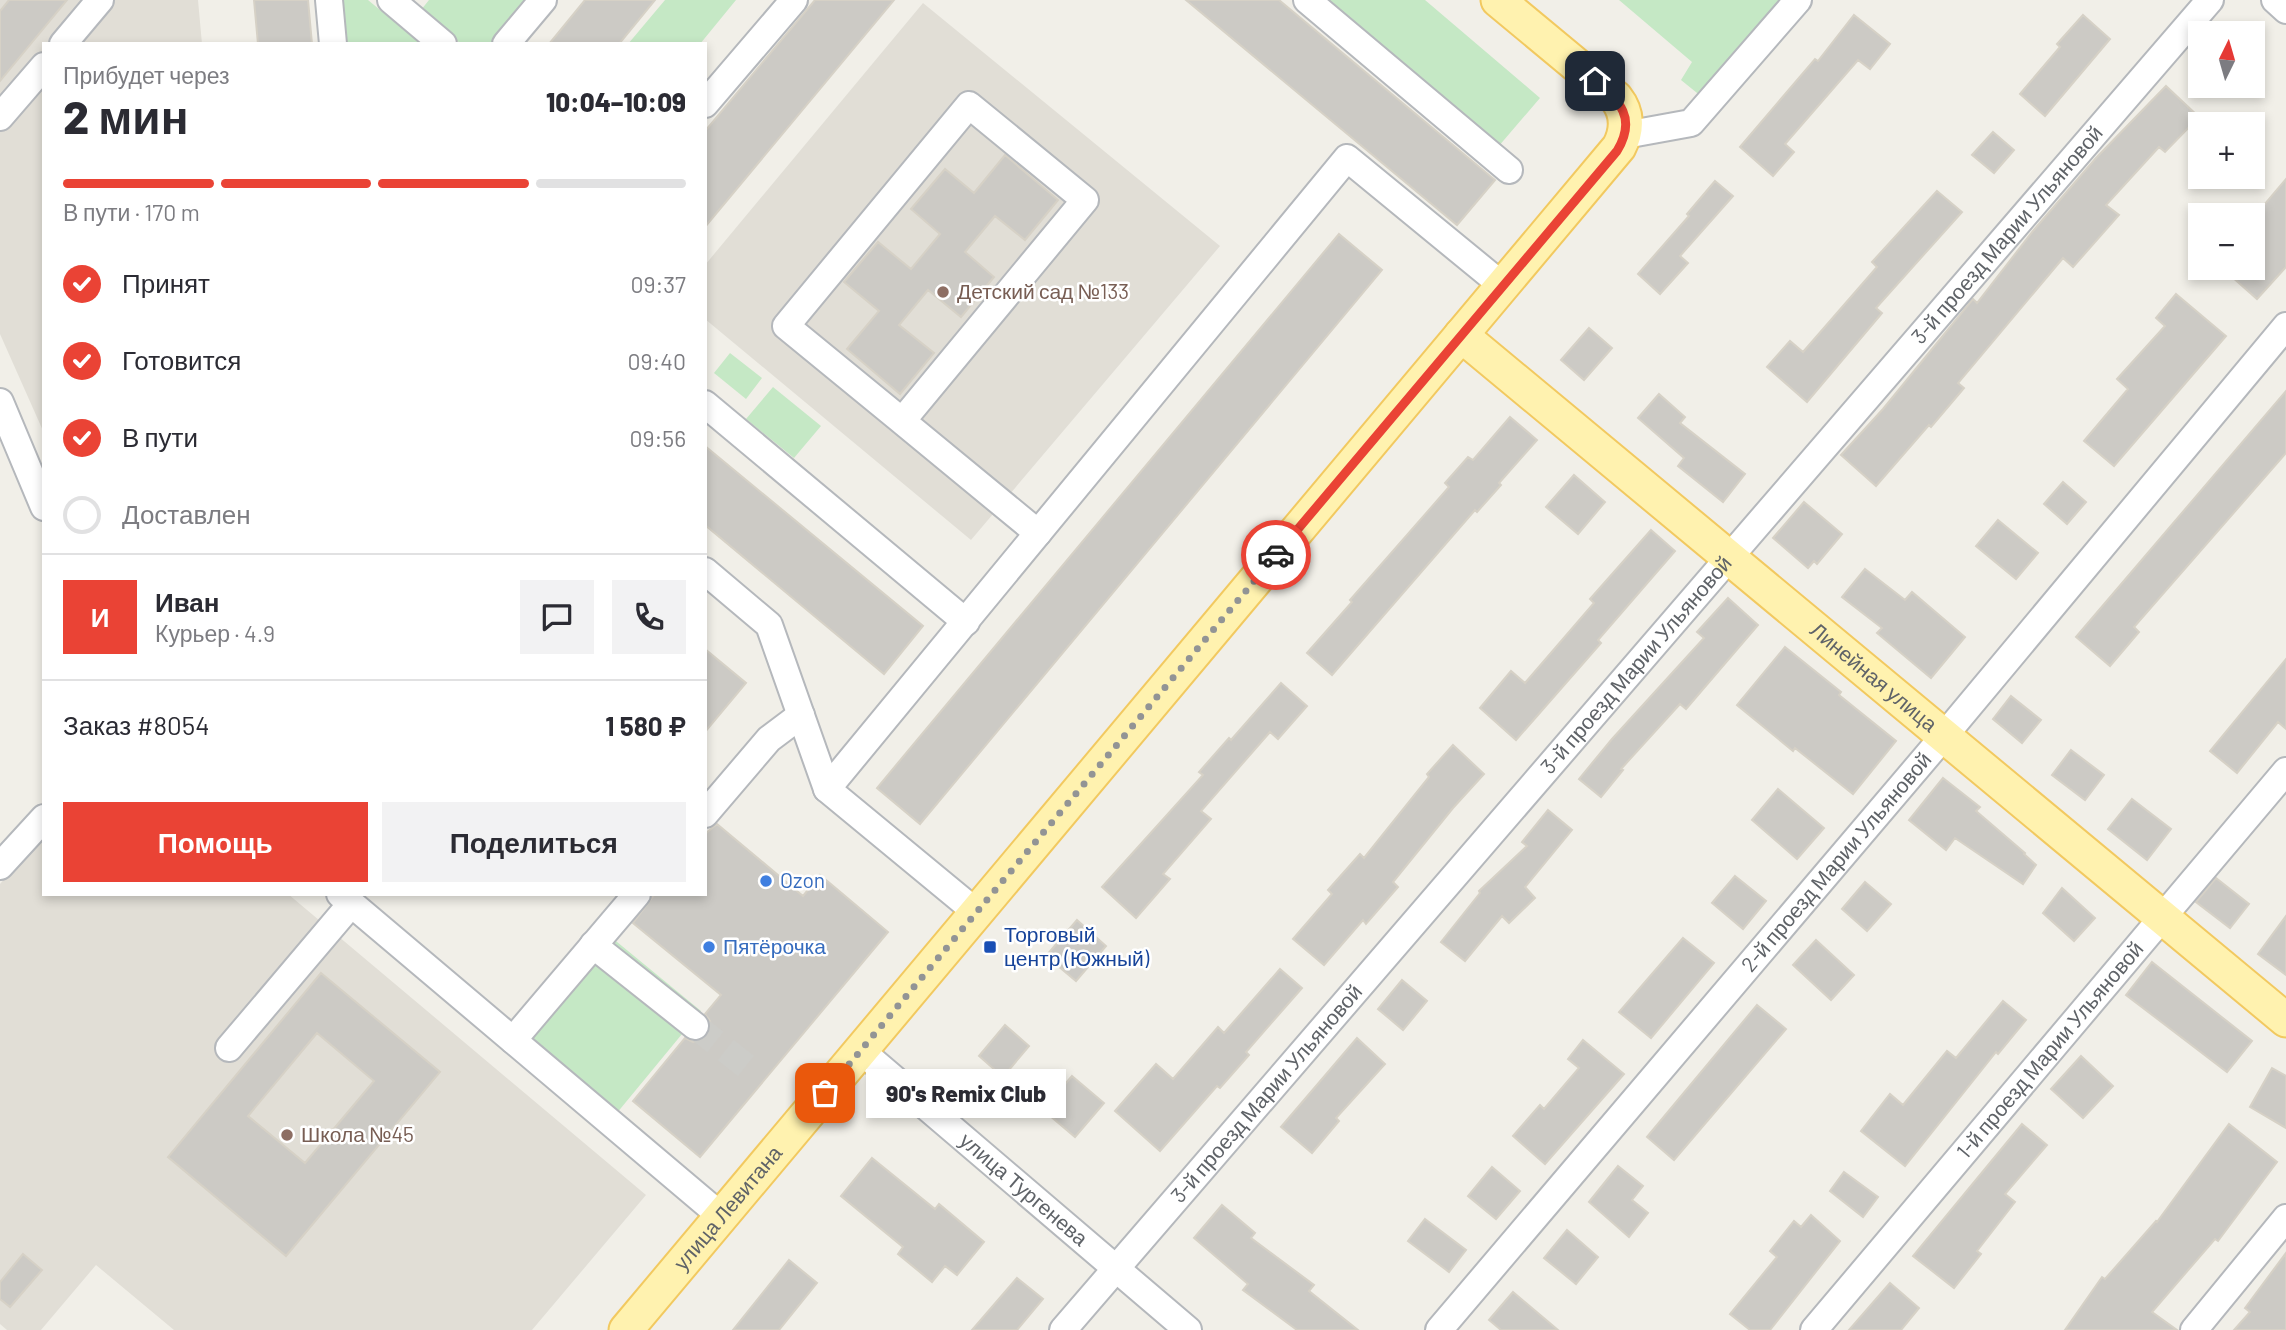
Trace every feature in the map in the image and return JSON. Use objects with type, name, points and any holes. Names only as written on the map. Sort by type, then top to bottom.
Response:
[{"type":"main road","points":[[1498,0],[1616,97],[1625,117],[1625,135]]},
{"type":"main road","name":"улица Левитана","points":[[626,1330],[1617,151],[1625,135]]},
{"type":"main road","name":"Линейная улица","points":[[1461,335],[2286,1020]]},
{"type":"street","points":[[65,42],[100,0]]},
{"type":"street","points":[[329,0],[333,42]]},
{"type":"street","points":[[391,0],[441,42]]},
{"type":"street","points":[[508,42],[543,0]]},
{"type":"street","points":[[707,102],[794,0]]},
{"type":"street","points":[[1307,0],[1509,170]]},
{"type":"street","points":[[1625,135],[1691,123],[1798,0]]},
{"type":"street","name":"3-й проезд Марии Ульяновой","points":[[1063,1330],[2210,0]]},
{"type":"street","points":[[2275,0],[2286,10]]},
{"type":"street","points":[[0,117],[42,68]]},
{"type":"street","points":[[902,421],[1085,200],[969,105],[786,326],[1038,533]]},
{"type":"street","points":[[827,789],[1347,158],[1503,286]]},
{"type":"street","name":"2-й проезд Марии Ульяновой","points":[[1439,1330],[1944,736],[2286,327]]},
{"type":"street","points":[[0,402],[42,502]]},
{"type":"street","points":[[707,406],[966,622]]},
{"type":"street","points":[[707,573],[769,625],[827,789],[976,912]]},
{"type":"street","points":[[707,812],[769,739],[801,715]]},
{"type":"street","name":"1-й проезд Марии Ульяновой","points":[[1814,1330],[2286,771]]},
{"type":"street","points":[[0,866],[42,820]]},
{"type":"street","points":[[513,1040],[635,896]]},
{"type":"street","points":[[229,1048],[346,899],[722,1216]]},
{"type":"street","points":[[593,945],[695,1026]]},
{"type":"street","name":"улица Тургенева","points":[[860,1050],[1188,1330]]},
{"type":"street","points":[[2194,1330],[2286,1218]]},
{"type":"shaded area","points":[[0,0],[198,0],[202,42],[42,42],[42,428],[0,334]]},
{"type":"shaded area","name":"Детский сад №133","points":[[923,3],[1220,246],[971,540],[707,321],[707,263]]},
{"type":"shaded area","name":"Школа №45","points":[[42,835],[42,896],[290,896],[646,1195],[532,1330],[174,1330],[96,1265],[41,1330],[7,1330],[0,1324],[0,884]]},
{"type":"green space","points":[[337,0],[368,0],[419,42],[341,42]]},
{"type":"green space","points":[[429,0],[527,0],[493,42],[459,42],[421,10]]},
{"type":"green space","points":[[665,0],[736,0],[702,42],[630,42]]},
{"type":"green space","points":[[1325,0],[1425,0],[1540,98],[1498,147]]},
{"type":"green space","points":[[1619,0],[1784,0],[1702,97],[1681,80],[1692,62]]},
{"type":"green space","points":[[730,353],[762,378],[746,399],[714,373]]},
{"type":"green space","points":[[773,387],[821,426],[794,458],[746,419]]},
{"type":"green space","points":[[611,937],[701,1011],[607,1125],[517,1051]]},
{"type":"building","points":[[9,0],[67,0],[0,81],[0,11]]},
{"type":"building","points":[[254,0],[308,0],[312,42],[258,42]]},
{"type":"building","points":[[585,0],[655,0],[621,42],[551,42]]},
{"type":"building","points":[[815,0],[894,0],[707,225],[707,129]]},
{"type":"building","points":[[1186,0],[1279,0],[1495,180],[1457,225]]},
{"type":"building","points":[[1854,15],[1890,44],[1870,69],[1858,60],[1785,144],[1794,152],[1773,176],[1740,147],[1815,59],[1818,61]]},
{"type":"building","points":[[2083,15],[2110,39],[2045,116],[2020,94],[2060,47],[2057,44]]},
{"type":"building","points":[[2166,86],[2194,112],[2188,112],[2188,128],[2165,152],[2159,147],[2106,205],[2119,215],[2073,267],[2063,258],[1958,383],[1964,388],[1876,486],[1841,455],[1883,409],[1973,299],[1977,303],[2033,231],[2096,158]]},
{"type":"building","points":[[1993,132],[2014,150],[1994,173],[1972,155]]},
{"type":"building","points":[[1005,155],[1058,200],[1025,240],[995,216],[965,252],[994,277],[961,317],[928,290],[899,325],[934,353],[900,394],[847,349],[879,311],[844,282],[878,242],[911,269],[940,234],[911,209],[945,169],[974,193]]},
{"type":"building","points":[[2286,179],[2286,267],[2257,299],[2236,280],[2265,280],[2265,204]]},
{"type":"building","points":[[1715,181],[1733,196],[1680,256],[1688,263],[1660,294],[1638,274],[1689,216],[1687,214]]},
{"type":"building","points":[[1937,191],[1962,212],[1876,308],[1882,313],[1807,402],[1767,367],[1790,341],[1803,352],[1877,267],[1872,262]]},
{"type":"building","points":[[1339,234],[1382,270],[920,824],[877,788]]},
{"type":"building","points":[[2176,294],[2226,336],[2114,466],[2084,441],[2128,389],[2117,379],[2165,326],[2156,318]]},
{"type":"building","points":[[1589,328],[1612,348],[1584,380],[1561,360]]},
{"type":"building","points":[[2286,391],[2286,453],[2134,627],[2139,632],[2110,666],[2076,637]]},
{"type":"building","points":[[1659,394],[1685,417],[1680,423],[1745,474],[1723,502],[1678,466],[1684,458],[1638,418]]},
{"type":"building","points":[[1510,417],[1537,440],[1499,483],[1501,485],[1477,512],[1475,510],[1332,675],[1307,653],[1449,487],[1445,483],[1468,457],[1473,460]]},
{"type":"building","points":[[707,448],[923,626],[884,674],[707,527]]},
{"type":"building","points":[[1574,475],[1605,502],[1578,534],[1546,507]]},
{"type":"building","points":[[2063,482],[2086,502],[2067,524],[2044,504]]},
{"type":"building","points":[[1804,502],[1842,534],[1817,564],[1814,561],[1808,568],[1773,538]]},
{"type":"building","points":[[1998,520],[2038,553],[2016,579],[1976,546]]},
{"type":"building","points":[[1651,530],[1675,551],[1598,640],[1601,643],[1516,740],[1480,708],[1511,671],[1525,683],[1594,603],[1590,599]]},
{"type":"building","points":[[1865,569],[1905,600],[1912,592],[1965,637],[1931,678],[1877,633],[1882,628],[1842,597]]},
{"type":"building","points":[[1728,598],[1758,625],[1686,709],[1680,704],[1621,769],[1623,770],[1601,797],[1579,779],[1704,638],[1697,632]]},
{"type":"building","points":[[1785,647],[1896,741],[1853,794],[1795,748],[1793,751],[1737,705]]},
{"type":"building","points":[[707,651],[746,683],[707,730]]},
{"type":"building","points":[[2286,659],[2286,729],[2278,722],[2237,773],[2210,751]]},
{"type":"building","points":[[1281,683],[1307,706],[1278,739],[1270,732],[1201,811],[1211,819],[1163,874],[1170,879],[1136,918],[1102,887],[1203,775],[1199,772]]},
{"type":"building","points":[[2011,696],[2041,720],[2022,743],[1993,719]]},
{"type":"building","points":[[1453,745],[1484,774],[1393,882],[1398,887],[1366,924],[1363,920],[1324,965],[1293,939],[1332,894],[1328,890],[1360,854],[1364,858],[1429,777],[1427,774]]},
{"type":"building","points":[[2071,750],[2104,775],[2085,800],[2052,775]]},
{"type":"building","points":[[1943,778],[1980,807],[1976,811],[2036,865],[2023,884],[1955,838],[1946,850],[1909,820]]},
{"type":"building","points":[[1778,789],[1824,828],[1797,859],[1752,820]]},
{"type":"building","points":[[2132,799],[2171,829],[2147,860],[2108,829]]},
{"type":"building","points":[[1548,810],[1572,830],[1525,887],[1535,898],[1509,923],[1502,916],[1465,961],[1441,942],[1479,891],[1527,846],[1522,842]]},
{"type":"building","points":[[717,824],[803,896],[820,875],[888,932],[700,1157],[633,1101],[685,1038],[693,1042],[707,1036],[711,1028],[705,1014],[721,995],[633,923],[653,896],[707,896],[707,832]]},
{"type":"building","points":[[1735,876],[1766,901],[1743,929],[1712,903]]},
{"type":"building","points":[[2216,878],[2249,904],[2230,928],[2196,902]]},
{"type":"building","points":[[1865,882],[1891,904],[1867,931],[1842,909]]},
{"type":"building","points":[[2062,888],[2095,918],[2074,941],[2043,913]]},
{"type":"building","points":[[2286,916],[2286,975],[2258,954]]},
{"type":"building","points":[[1077,920],[1106,946],[1076,981],[1046,956]]},
{"type":"building","points":[[1683,938],[1714,963],[1651,1038],[1619,1012]]},
{"type":"building","points":[[1816,940],[1854,975],[1831,1000],[1793,965]]},
{"type":"building","points":[[2152,962],[2252,1041],[2227,1072],[2126,995]]},
{"type":"building","points":[[1280,969],[1302,988],[1246,1052],[1249,1055],[1220,1088],[1217,1086],[1160,1151],[1115,1111],[1156,1064],[1173,1079],[1218,1027],[1224,1033]]},
{"type":"building","points":[[321,973],[440,1072],[286,1256],[168,1157]],"holes":[[[317,1033],[374,1081],[305,1163],[248,1116]]]},
{"type":"building","points":[[1402,980],[1427,1001],[1403,1030],[1378,1009]]},
{"type":"building","points":[[2003,1001],[2026,1020],[1998,1054],[1996,1052],[1905,1166],[1861,1131],[1890,1094],[1903,1105],[1947,1051],[1956,1058]]},
{"type":"building","points":[[1757,1005],[1786,1029],[1674,1160],[1647,1137]]},
{"type":"building","points":[[1005,1025],[1029,1046],[1003,1077],[979,1056]]},
{"type":"building","points":[[1357,1038],[1385,1064],[1336,1118],[1339,1121],[1312,1153],[1281,1127]]},
{"type":"building","points":[[1583,1040],[1624,1074],[1545,1164],[1513,1136],[1540,1105],[1544,1109],[1579,1068],[1568,1059]]},
{"type":"building","points":[[2081,1056],[2113,1086],[2083,1118],[2051,1089]]},
{"type":"building","points":[[2272,1068],[2286,1076],[2286,1128],[2250,1107]]},
{"type":"building","points":[[1072,1076],[1104,1103],[1075,1137],[1043,1110]]},
{"type":"building","points":[[2022,1124],[2047,1145],[2005,1194],[2015,1202],[1977,1251],[1981,1254],[1954,1288],[1913,1256]]},
{"type":"building","points":[[2229,1124],[2277,1162],[2218,1241],[2215,1239],[2152,1312],[2177,1330],[2065,1330],[2102,1277],[2105,1279],[2157,1222]]},
{"type":"building","points":[[872,1158],[935,1209],[939,1204],[984,1242],[957,1275],[945,1266],[932,1282],[898,1254],[903,1247],[841,1196]]},
{"type":"building","points":[[1618,1166],[1643,1186],[1632,1200],[1648,1213],[1629,1237],[1589,1202]]},
{"type":"building","points":[[1492,1167],[1520,1191],[1496,1219],[1468,1196]]},
{"type":"building","points":[[1844,1172],[1878,1197],[1863,1217],[1830,1191]]},
{"type":"building","points":[[1222,1205],[1255,1233],[1251,1238],[1314,1285],[1309,1291],[1358,1330],[1297,1330],[1243,1290],[1248,1284],[1194,1238]]},
{"type":"building","points":[[1811,1215],[1840,1241],[1770,1330],[1750,1330],[1730,1314],[1777,1257],[1770,1251],[1794,1221],[1801,1227]]},
{"type":"building","points":[[1425,1219],[1466,1250],[1449,1272],[1408,1241]]},
{"type":"building","points":[[1567,1230],[1598,1257],[1576,1284],[1544,1258]]},
{"type":"building","points":[[2286,1253],[2286,1330],[2234,1330],[2250,1312],[2245,1308]]},
{"type":"building","points":[[23,1254],[42,1270],[10,1307],[0,1299],[0,1282]]},
{"type":"building","points":[[789,1260],[817,1283],[779,1330],[733,1330]]},
{"type":"building","points":[[1017,1278],[1043,1299],[1017,1330],[972,1330]]},
{"type":"building","points":[[1890,1283],[1919,1308],[1901,1330],[1849,1330]]},
{"type":"building","points":[[1513,1292],[1558,1330],[1501,1330],[1489,1320]]},
{"type":"tunnel","points":[[695,1026],[746,1066]]},
{"type":"way so far","points":[[825,1093],[1276,555]]},
{"type":"place","name":"Детский сад №133","points":[[943,292]]},
{"type":"place","name":"Ozon","points":[[766,881]]},
{"type":"place","name":"Пятёрочка","points":[[709,947]]},
{"type":"place","name":"Торговый центр (Южный)","points":[[990,947]]},
{"type":"place","name":"90's Remix Club","points":[[825,1093]]},
{"type":"place","name":"Школа №45","points":[[287,1135]]},
{"type":"route","points":[[1276,555],[1617,151],[1626,130],[1624,113],[1616,97],[1595,81]]}]
